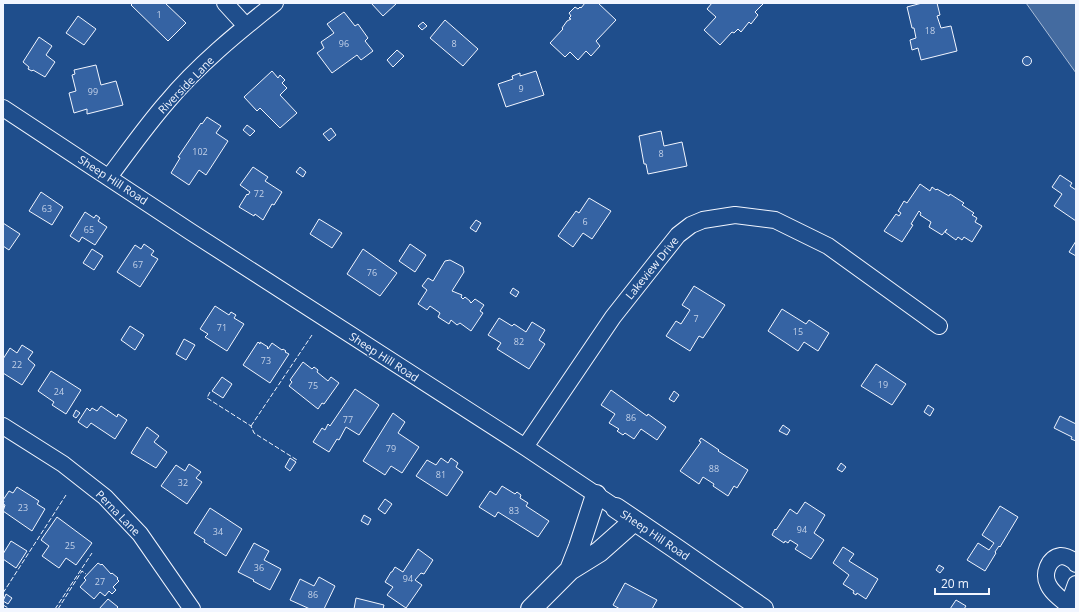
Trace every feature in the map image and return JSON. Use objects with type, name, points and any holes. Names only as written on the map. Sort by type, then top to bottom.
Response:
[{"type":"street","points":[[225,3],[246,26]]},
{"type":"street","name":"Riverside Lane","points":[[109,177],[167,102],[199,69],[246,26],[275,3]]},
{"type":"street","name":"Sheep Hill Road","points":[[3,108],[374,351],[525,447],[763,609]]},
{"type":"street","name":"Lakeview Drive","points":[[525,447],[613,316],[678,234],[691,225],[703,220],[735,215],[775,220],[828,246],[939,326]]},
{"type":"street","name":"Perna Lane","points":[[3,426],[63,464],[105,497],[140,534],[192,609]]},
{"type":"street","points":[[570,570],[596,495]]},
{"type":"street","points":[[531,609],[570,570],[599,552],[634,521]]},
{"type":"street","points":[[1076,564],[1068,558],[1060,556],[1051,561],[1046,570],[1048,585],[1067,607],[1076,584]]},
{"type":"water","points":[[1026,3],[1076,3],[1076,73]]},
{"type":"building","points":[[133,3],[165,3],[186,23],[168,41],[131,5]]},
{"type":"building","points":[[371,3],[397,3],[383,16]]},
{"type":"building","points":[[585,3],[598,3],[616,20],[596,41],[600,46],[591,56],[586,51],[578,60],[570,52],[565,57],[550,43],[563,29],[562,28],[567,21],[571,19],[569,18],[571,16],[569,13],[575,7],[578,9],[580,7],[581,8]]},
{"type":"building","points":[[712,3],[764,3],[755,12],[758,15],[751,24],[749,22],[741,32],[738,29],[734,33],[732,32],[720,45],[704,30],[716,17],[707,9]]},
{"type":"building","points":[[922,3],[937,3],[940,15],[937,16],[941,28],[951,26],[957,51],[921,60],[918,48],[912,50],[910,40],[916,38],[907,7]]},
{"type":"building","points":[[344,12],[355,26],[358,24],[368,38],[365,41],[373,51],[361,60],[357,55],[332,73],[317,53],[324,48],[321,42],[334,33],[327,24]]},
{"type":"building","points":[[78,16],[96,29],[84,45],[66,33]]},
{"type":"building","points":[[445,20],[478,49],[463,66],[430,38]]},
{"type":"building","points":[[423,22],[427,26],[422,30],[418,26]]},
{"type":"building","points":[[39,37],[52,46],[46,55],[55,62],[45,77],[33,70],[28,69],[29,67],[23,62]]},
{"type":"building","points":[[397,50],[404,56],[393,67],[387,60]]},
{"type":"building","points":[[1027,56],[1032,61],[1027,66],[1022,61]]},
{"type":"building","points":[[96,65],[101,85],[116,81],[123,105],[87,114],[87,109],[74,113],[69,93],[76,91],[72,75],[75,74],[74,70]]},
{"type":"building","points":[[272,71],[278,78],[280,75],[285,80],[282,83],[287,88],[280,95],[297,113],[280,128],[260,108],[257,111],[244,97]]},
{"type":"building","points":[[536,71],[544,95],[506,107],[498,84],[513,79],[512,76],[520,73],[520,76]]},
{"type":"building","points":[[207,117],[221,126],[216,133],[228,141],[206,175],[199,170],[189,185],[171,173],[180,158],[178,157],[201,123],[202,124]]},
{"type":"building","points":[[247,125],[255,131],[250,136],[243,130]]},
{"type":"building","points":[[331,128],[336,135],[329,141],[323,134]]},
{"type":"building","points":[[661,131],[664,146],[682,142],[687,166],[648,174],[646,164],[644,164],[639,136]]},
{"type":"building","points":[[253,167],[268,177],[265,181],[282,192],[274,205],[272,204],[263,220],[255,214],[254,216],[239,207],[247,194],[248,195],[250,192],[240,185]]},
{"type":"building","points":[[300,167],[306,172],[303,177],[296,172]]},
{"type":"building","points":[[1060,175],[1072,183],[1070,186],[1076,190],[1076,221],[1054,206],[1062,194],[1052,187]]},
{"type":"building","points":[[920,184],[930,191],[932,187],[949,196],[950,194],[964,203],[962,205],[974,213],[972,215],[977,218],[975,222],[982,226],[972,242],[964,237],[962,240],[958,237],[956,240],[945,232],[947,229],[942,235],[929,227],[931,222],[920,215],[921,213],[919,211],[911,224],[913,225],[902,242],[884,231],[896,214],[899,216],[901,213],[898,211],[904,201],[907,203]]},
{"type":"building","points":[[41,192],[63,207],[52,225],[29,211]]},
{"type":"building","points":[[589,198],[611,211],[592,239],[583,233],[573,247],[558,236],[576,211],[579,213]]},
{"type":"building","points":[[85,212],[94,218],[96,215],[100,218],[98,221],[107,227],[95,245],[82,237],[79,242],[70,236]]},
{"type":"building","points":[[319,219],[342,233],[332,248],[310,234]]},
{"type":"building","points":[[476,220],[481,223],[476,232],[470,228]]},
{"type":"building","points":[[3,223],[20,234],[9,250],[3,246]]},
{"type":"building","points":[[1076,241],[1076,256],[1069,252]]},
{"type":"building","points":[[144,244],[154,251],[151,255],[158,259],[140,287],[117,272],[135,245],[141,249]]},
{"type":"building","points":[[410,244],[426,255],[415,272],[399,261]]},
{"type":"building","points":[[92,249],[103,256],[94,270],[83,263]]},
{"type":"building","points":[[363,249],[397,273],[380,296],[347,274]]},
{"type":"building","points":[[450,260],[463,267],[464,272],[452,291],[462,295],[461,297],[463,299],[465,297],[471,303],[475,299],[484,305],[480,311],[483,313],[471,331],[460,323],[457,325],[451,320],[449,324],[438,317],[440,313],[430,306],[427,310],[418,304],[427,290],[422,286],[428,278],[433,281],[445,261]]},
{"type":"building","points":[[694,286],[725,305],[703,338],[699,336],[690,351],[666,336],[676,321],[681,324],[690,310],[682,305]]},
{"type":"building","points":[[513,288],[519,292],[516,297],[510,293]]},
{"type":"building","points":[[215,306],[229,315],[231,312],[236,315],[234,318],[244,324],[227,351],[205,337],[208,334],[200,329]]},
{"type":"building","points":[[782,309],[806,324],[809,320],[829,333],[818,351],[804,342],[798,351],[768,331]]},
{"type":"building","points":[[499,318],[512,326],[514,324],[526,332],[532,322],[545,330],[539,340],[545,344],[529,369],[497,349],[501,343],[488,335]]},
{"type":"building","points":[[130,326],[144,335],[135,350],[121,340]]},
{"type":"building","points":[[184,339],[195,345],[186,360],[176,354]]},
{"type":"building","points":[[258,342],[268,347],[268,349],[272,343],[289,354],[270,383],[243,365]]},
{"type":"building","points":[[22,345],[33,352],[28,359],[35,365],[22,385],[3,373],[3,359],[10,348],[17,353]]},
{"type":"building","points":[[303,362],[312,369],[314,367],[318,370],[317,372],[328,381],[331,377],[339,383],[324,404],[322,403],[318,409],[289,386],[292,382],[290,380]]},
{"type":"building","points":[[876,364],[906,384],[892,405],[861,386]]},
{"type":"building","points":[[51,371],[81,390],[66,414],[52,405],[54,402],[38,391]]},
{"type":"building","points":[[222,377],[232,384],[223,398],[212,391]]},
{"type":"building","points":[[355,389],[379,405],[359,435],[346,427],[339,440],[337,439],[329,452],[313,442],[322,428],[325,430],[328,424],[330,426]]},
{"type":"building","points":[[611,390],[647,416],[648,414],[666,427],[657,440],[641,429],[634,439],[625,433],[623,435],[617,431],[619,429],[609,423],[615,414],[601,405]]},
{"type":"building","points":[[674,391],[679,395],[674,402],[669,399]]},
{"type":"building","points":[[928,405],[934,409],[930,416],[924,412]]},
{"type":"building","points":[[101,406],[117,417],[118,414],[127,420],[115,439],[91,423],[87,428],[78,422],[87,408],[90,411],[92,408],[97,411]]},
{"type":"building","points":[[76,410],[80,413],[76,418],[73,416]]},
{"type":"building","points":[[393,413],[405,422],[398,433],[419,447],[402,473],[391,466],[385,475],[363,461]]},
{"type":"building","points":[[1060,416],[1076,424],[1076,441],[1071,439],[1072,437],[1054,428]]},
{"type":"building","points":[[783,425],[790,430],[787,435],[779,431]]},
{"type":"building","points":[[147,427],[159,436],[154,442],[167,452],[156,468],[131,453]]},
{"type":"building","points":[[701,438],[748,470],[737,488],[734,486],[728,496],[703,477],[699,484],[680,471],[701,442],[699,441]]},
{"type":"building","points":[[290,458],[296,462],[290,471],[285,467]]},
{"type":"building","points":[[441,458],[448,463],[451,458],[458,463],[456,467],[463,472],[447,496],[416,476],[427,460],[436,465]]},
{"type":"building","points":[[841,463],[846,467],[842,472],[837,469]]},
{"type":"building","points":[[189,464],[201,472],[196,478],[202,482],[187,504],[161,486],[176,465],[185,471]]},
{"type":"building","points":[[502,486],[515,494],[517,492],[521,495],[520,498],[528,503],[526,506],[549,521],[538,537],[498,512],[495,517],[479,507],[490,491],[496,495]]},
{"type":"building","points":[[17,487],[39,501],[37,504],[45,509],[32,531],[3,511],[5,505],[3,504],[3,500],[9,491],[13,493]]},
{"type":"building","points":[[385,499],[392,504],[385,514],[378,509]]},
{"type":"building","points":[[805,502],[825,515],[814,533],[824,540],[811,559],[795,549],[798,545],[790,540],[788,543],[785,541],[784,543],[772,535],[790,509],[797,514]]},
{"type":"building","points":[[1000,506],[1018,517],[1000,547],[999,546],[995,552],[996,553],[985,571],[967,560],[978,543],[989,550],[994,543],[982,535]]},
{"type":"building","points":[[210,508],[242,529],[226,556],[204,542],[205,540],[194,533]]},
{"type":"building","points":[[364,515],[371,519],[368,525],[361,521]]},
{"type":"building","points":[[57,517],[92,543],[76,565],[66,558],[59,568],[42,556],[49,546],[41,540]]},
{"type":"building","points":[[11,541],[27,551],[16,568],[3,559],[3,554]]},
{"type":"building","points":[[254,543],[269,551],[264,560],[281,569],[270,590],[238,572]]},
{"type":"building","points":[[843,547],[854,554],[849,561],[878,579],[866,599],[857,593],[856,595],[853,593],[854,591],[843,584],[849,575],[833,563]]},
{"type":"building","points":[[418,549],[433,560],[424,574],[421,573],[415,580],[422,585],[406,608],[387,595],[393,587],[385,582],[395,567],[403,572]]},
{"type":"building","points":[[98,563],[101,565],[102,564],[111,574],[112,573],[118,578],[117,579],[119,581],[113,587],[116,590],[112,594],[109,591],[105,596],[100,592],[94,599],[80,587],[86,580],[84,578]]},
{"type":"building","points":[[939,565],[944,568],[940,573],[936,570]]},
{"type":"building","points":[[319,577],[335,586],[324,609],[310,609],[290,600],[300,579],[314,586]]},
{"type":"building","points":[[625,583],[657,600],[652,609],[620,609],[613,605]]},
{"type":"building","points":[[6,594],[12,598],[8,604],[3,601]]},
{"type":"building","points":[[356,598],[384,605],[383,609],[354,609]]},
{"type":"building","points":[[108,599],[118,607],[116,609],[99,609]]},
{"type":"building","points":[[956,600],[966,606],[964,609],[950,609]]},
{"type":"fence","points":[[251,426],[312,335]]},
{"type":"fence","points":[[210,392],[207,398],[251,426],[254,433],[297,460]]},
{"type":"fence","points":[[3,593],[66,495]]},
{"type":"fence","points":[[55,609],[92,553]]},
{"type":"fence","points":[[58,609],[82,571],[86,574]]},
{"type":"fence","points":[[3,605],[10,609]]}]
